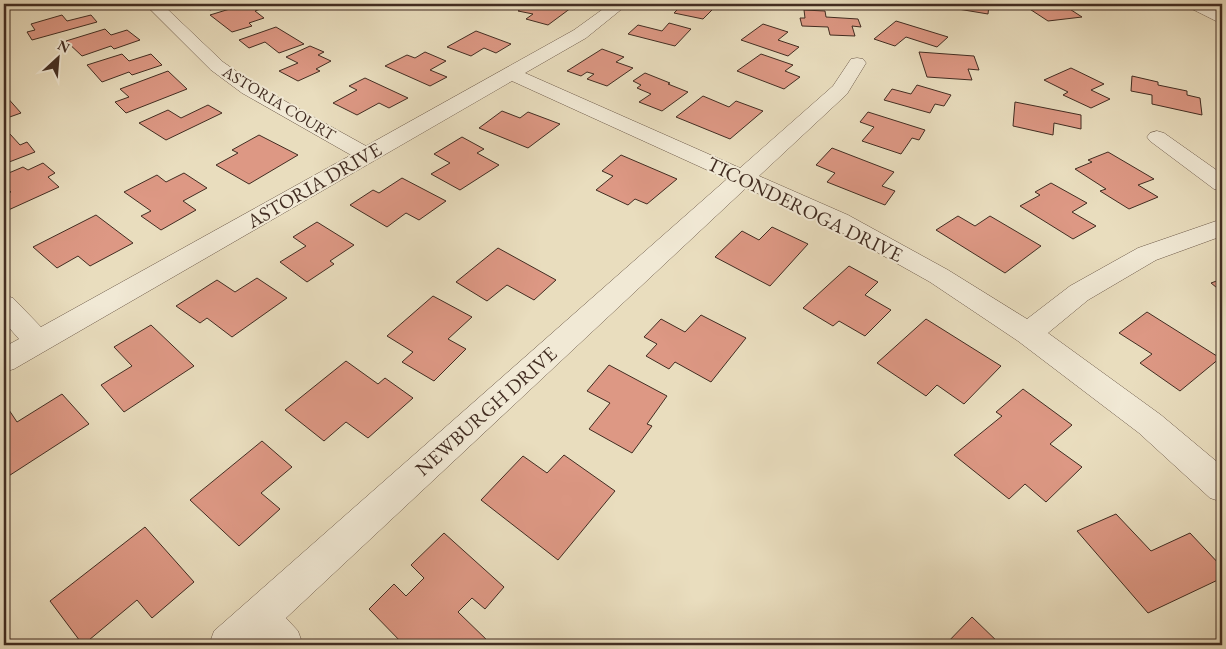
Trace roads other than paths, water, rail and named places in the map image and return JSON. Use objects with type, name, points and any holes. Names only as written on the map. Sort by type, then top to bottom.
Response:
[{"type":"street","name":"ASTORIA COURT","points":[[153,4],[217,66],[241,84],[366,155]]},
{"type":"street","name":"ASTORIA DRIVE","points":[[4,361],[511,74],[580,34],[620,4]]},
{"type":"street","points":[[1194,4],[1222,19]]},
{"type":"street","name":"NEWBURGH DRIVE","points":[[228,645],[840,90],[857,64]]},
{"type":"street","name":"TICONDEROGA DRIVE","points":[[511,74],[745,177],[848,225],[939,276],[1028,333],[1150,424],[1222,488]]},
{"type":"street","points":[[1157,137],[1222,184]]},
{"type":"street","points":[[1028,333],[1079,293],[1147,254],[1222,227]]},
{"type":"street","points":[[4,305],[38,341]]},
{"type":"street","points":[[259,617],[284,645]]}]
